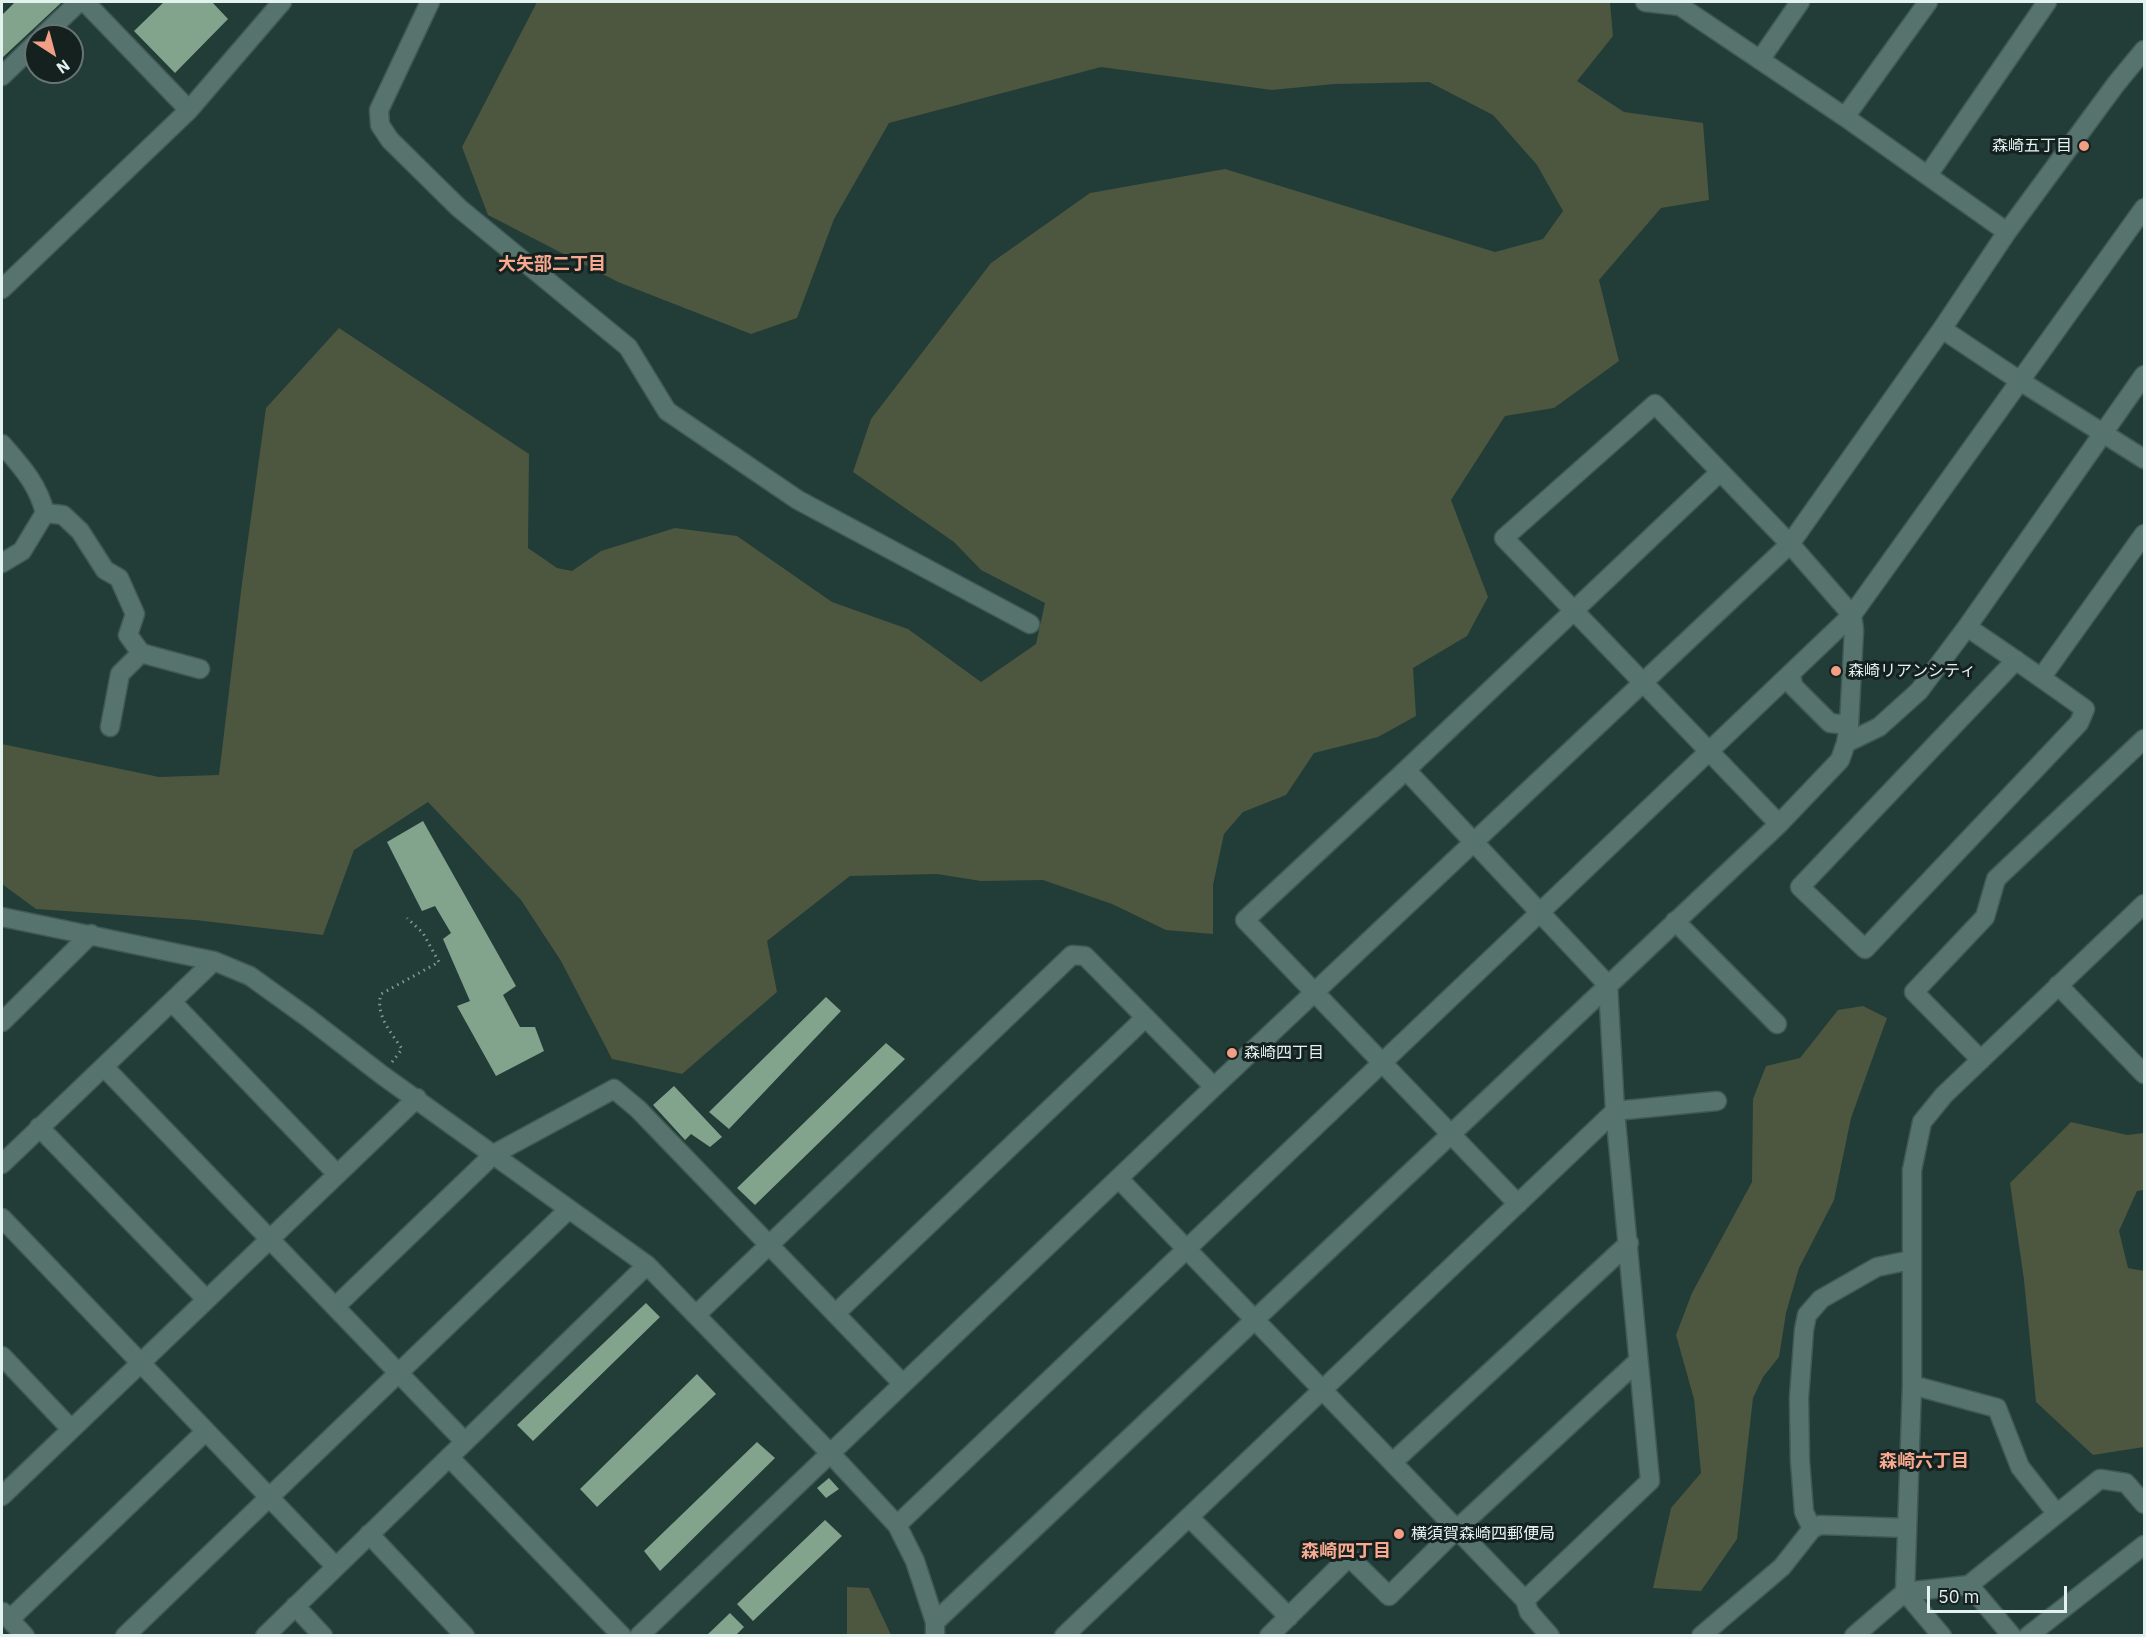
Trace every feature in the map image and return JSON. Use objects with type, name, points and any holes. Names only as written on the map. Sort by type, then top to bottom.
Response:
[{"type":"street","points":[[56,24],[79,2]]},
{"type":"street","points":[[85,2],[189,110]]},
{"type":"street","points":[[2,289],[189,110],[282,2]]},
{"type":"street","points":[[430,2],[379,110],[380,125],[390,140],[459,208],[628,347],[667,411],[798,500],[1030,624]]},
{"type":"street","points":[[1644,2],[1682,4],[2007,232]]},
{"type":"street","points":[[1760,60],[1800,2]]},
{"type":"street","points":[[1845,117],[1928,2]]},
{"type":"street","points":[[1928,175],[2047,2]]},
{"type":"street","points":[[639,1635],[1790,543],[1942,329],[2007,232],[2116,84],[2145,50]]},
{"type":"street","points":[[2,76],[24,55]]},
{"type":"street","points":[[897,1525],[1852,615],[2145,208]]},
{"type":"street","points":[[1942,329],[2145,459]]},
{"type":"street","points":[[1846,743],[1879,727],[1919,691],[1967,627],[2145,375]]},
{"type":"street","points":[[2,917],[214,961],[250,976],[382,1075],[648,1266],[897,1525],[915,1561],[935,1629],[1450,1134],[1779,824],[1840,760],[1849,725],[1854,630],[1852,615],[1790,543],[1655,404],[1504,538],[1779,824]]},
{"type":"street","points":[[2,444],[26,471],[41,496],[45,513],[22,551],[2,563]]},
{"type":"street","points":[[1518,1204],[1245,920],[1720,472]]},
{"type":"street","points":[[45,513],[63,515],[80,531],[105,570],[119,578],[135,614],[128,635],[141,653],[200,669]]},
{"type":"street","points":[[2041,678],[2145,534]]},
{"type":"street","points":[[1967,627],[2016,660],[2085,709],[2079,723],[1864,949],[1800,887],[2016,660]]},
{"type":"street","points":[[110,727],[120,674],[141,653]]},
{"type":"street","points":[[1791,674],[1793,686],[1830,723],[1849,725]]},
{"type":"street","points":[[1981,1060],[1914,992],[1985,917],[1996,879],[2145,740]]},
{"type":"street","points":[[1406,770],[1608,984],[1616,1111],[1650,1481],[1525,1599]]},
{"type":"street","points":[[1941,1635],[1905,1593],[1912,1385],[1912,1170],[1922,1122],[1944,1095],[2058,985],[2141,914]]},
{"type":"street","points":[[1676,921],[1777,1024]]},
{"type":"street","points":[[2,1022],[91,934]]},
{"type":"street","points":[[696,1315],[1072,955],[1085,956],[1214,1087]]},
{"type":"street","points":[[2,1164],[214,961]]},
{"type":"street","points":[[2058,985],[2145,1074]]},
{"type":"street","points":[[172,1002],[337,1174]]},
{"type":"street","points":[[836,1313],[1145,1018]]},
{"type":"street","points":[[104,1067],[465,1442]]},
{"type":"street","points":[[335,1307],[494,1154],[614,1089],[638,1109],[903,1384]]},
{"type":"street","points":[[3,1493],[417,1098]]},
{"type":"street","points":[[1064,1635],[1616,1111],[1717,1101]]},
{"type":"street","points":[[39,1127],[206,1299]]},
{"type":"street","points":[[1119,1179],[1525,1599],[1528,1612],[1550,1635]]},
{"type":"street","points":[[125,1635],[569,1209]]},
{"type":"street","points":[[2,1218],[336,1567]]},
{"type":"street","points":[[1393,1462],[1629,1243]]},
{"type":"street","points":[[1812,1529],[1804,1512],[1800,1461],[1799,1398],[1807,1315],[1821,1299],[1877,1267],[1911,1260]]},
{"type":"street","points":[[265,1635],[648,1266]]},
{"type":"street","points":[[2,1356],[71,1429]]},
{"type":"street","points":[[1269,1635],[1349,1557],[1389,1596],[1457,1529],[1638,1361]]},
{"type":"street","points":[[1912,1385],[1997,1408],[2020,1467],[2057,1514]]},
{"type":"street","points":[[25,1635],[6,1615],[206,1431]]},
{"type":"street","points":[[449,1457],[622,1635]]},
{"type":"street","points":[[1854,1635],[1905,1593],[1969,1585],[2100,1479],[2126,1483],[2145,1504]]},
{"type":"street","points":[[1189,1517],[1289,1617]]},
{"type":"street","points":[[1701,1635],[1782,1567],[1812,1529],[1820,1525],[1907,1528]]},
{"type":"street","points":[[369,1534],[465,1635]]},
{"type":"street","points":[[2028,1635],[2145,1545]]},
{"type":"street","points":[[1969,1585],[2012,1635]]},
{"type":"street","points":[[295,1606],[323,1635]]},
{"type":"path","points":[[382,1075],[402,1049],[385,1023],[378,1005],[381,994],[439,962],[423,933],[407,918]]},
{"type":"green space","points":[[537,2],[1610,2],[1613,36],[1577,81],[1624,112],[1703,123],[1709,200],[1661,208],[1599,280],[1619,361],[1554,408],[1505,416],[1451,500],[1488,597],[1467,636],[1413,668],[1416,716],[1378,737],[1314,753],[1286,795],[1243,812],[1224,834],[1213,885],[1213,934],[1166,930],[1112,904],[1043,880],[981,881],[937,874],[850,876],[767,941],[777,992],[682,1074],[612,1059],[561,961],[521,900],[428,802],[354,850],[323,935],[195,920],[36,909],[2,884],[2,744],[159,777],[219,775],[266,408],[339,328],[529,454],[528,548],[557,568],[572,571],[601,551],[675,528],[737,536],[832,602],[908,629],[981,682],[1036,644],[1045,603],[981,570],[954,542],[853,472],[871,419],[991,263],[1090,193],[1225,169],[1495,252],[1543,239],[1563,211],[1537,165],[1493,115],[1429,82],[1334,84],[1272,90],[1101,67],[889,123],[834,219],[797,318],[751,334],[618,282],[488,215],[462,147]]},
{"type":"green space","points":[[1863,1006],[1887,1018],[1851,1118],[1834,1200],[1799,1268],[1786,1313],[1779,1357],[1763,1377],[1753,1398],[1737,1539],[1701,1591],[1653,1588],[1671,1508],[1701,1473],[1694,1399],[1676,1335],[1692,1293],[1752,1182],[1753,1099],[1766,1066],[1800,1058],[1838,1010]]},
{"type":"green space","points":[[2071,1122],[2127,1135],[2144,1133],[2144,1190],[2137,1191],[2119,1231],[2128,1268],[2144,1271],[2144,1447],[2093,1455],[2036,1402],[2024,1280],[2010,1183]]},
{"type":"green space","points":[[847,1587],[869,1588],[891,1635],[847,1635]]},
{"type":"building","points":[[15,2],[62,2],[38,24],[24,24],[24,37],[2,58],[2,15]]},
{"type":"building","points":[[164,2],[212,2],[228,19],[175,73],[134,31]]},
{"type":"building","points":[[423,821],[516,986],[503,995],[520,1027],[535,1027],[544,1051],[496,1076],[457,1006],[470,1001],[443,939],[451,933],[435,906],[422,911],[387,842]]},
{"type":"building","points":[[826,997],[841,1011],[729,1129],[709,1112]]},
{"type":"building","points":[[886,1043],[905,1059],[755,1205],[737,1188]]},
{"type":"building","points":[[674,1086],[722,1137],[710,1147],[691,1134],[685,1140],[653,1105]]},
{"type":"building","points":[[646,1303],[660,1317],[533,1441],[517,1425]]},
{"type":"building","points":[[697,1374],[716,1394],[597,1507],[580,1489]]},
{"type":"building","points":[[757,1442],[775,1458],[660,1571],[644,1551]]},
{"type":"building","points":[[829,1478],[839,1489],[826,1498],[817,1488]]},
{"type":"building","points":[[825,1520],[842,1536],[753,1621],[737,1604]]},
{"type":"building","points":[[730,1613],[744,1627],[735,1636],[706,1636]]},
{"type":"place","name":"森崎五丁目","points":[[2084,146]]},
{"type":"place","name":"森崎リアンシティ","points":[[1836,671]]},
{"type":"place","name":"森崎四丁目","points":[[1232,1053]]},
{"type":"place","name":"横須賀森崎四郵便局","points":[[1399,1534]]},
{"type":"district","name":"大矢部二丁目","points":[[552,265]]},
{"type":"district","name":"森崎六丁目","points":[[1924,1462]]},
{"type":"district","name":"森崎四丁目","points":[[1346,1552]]}]
